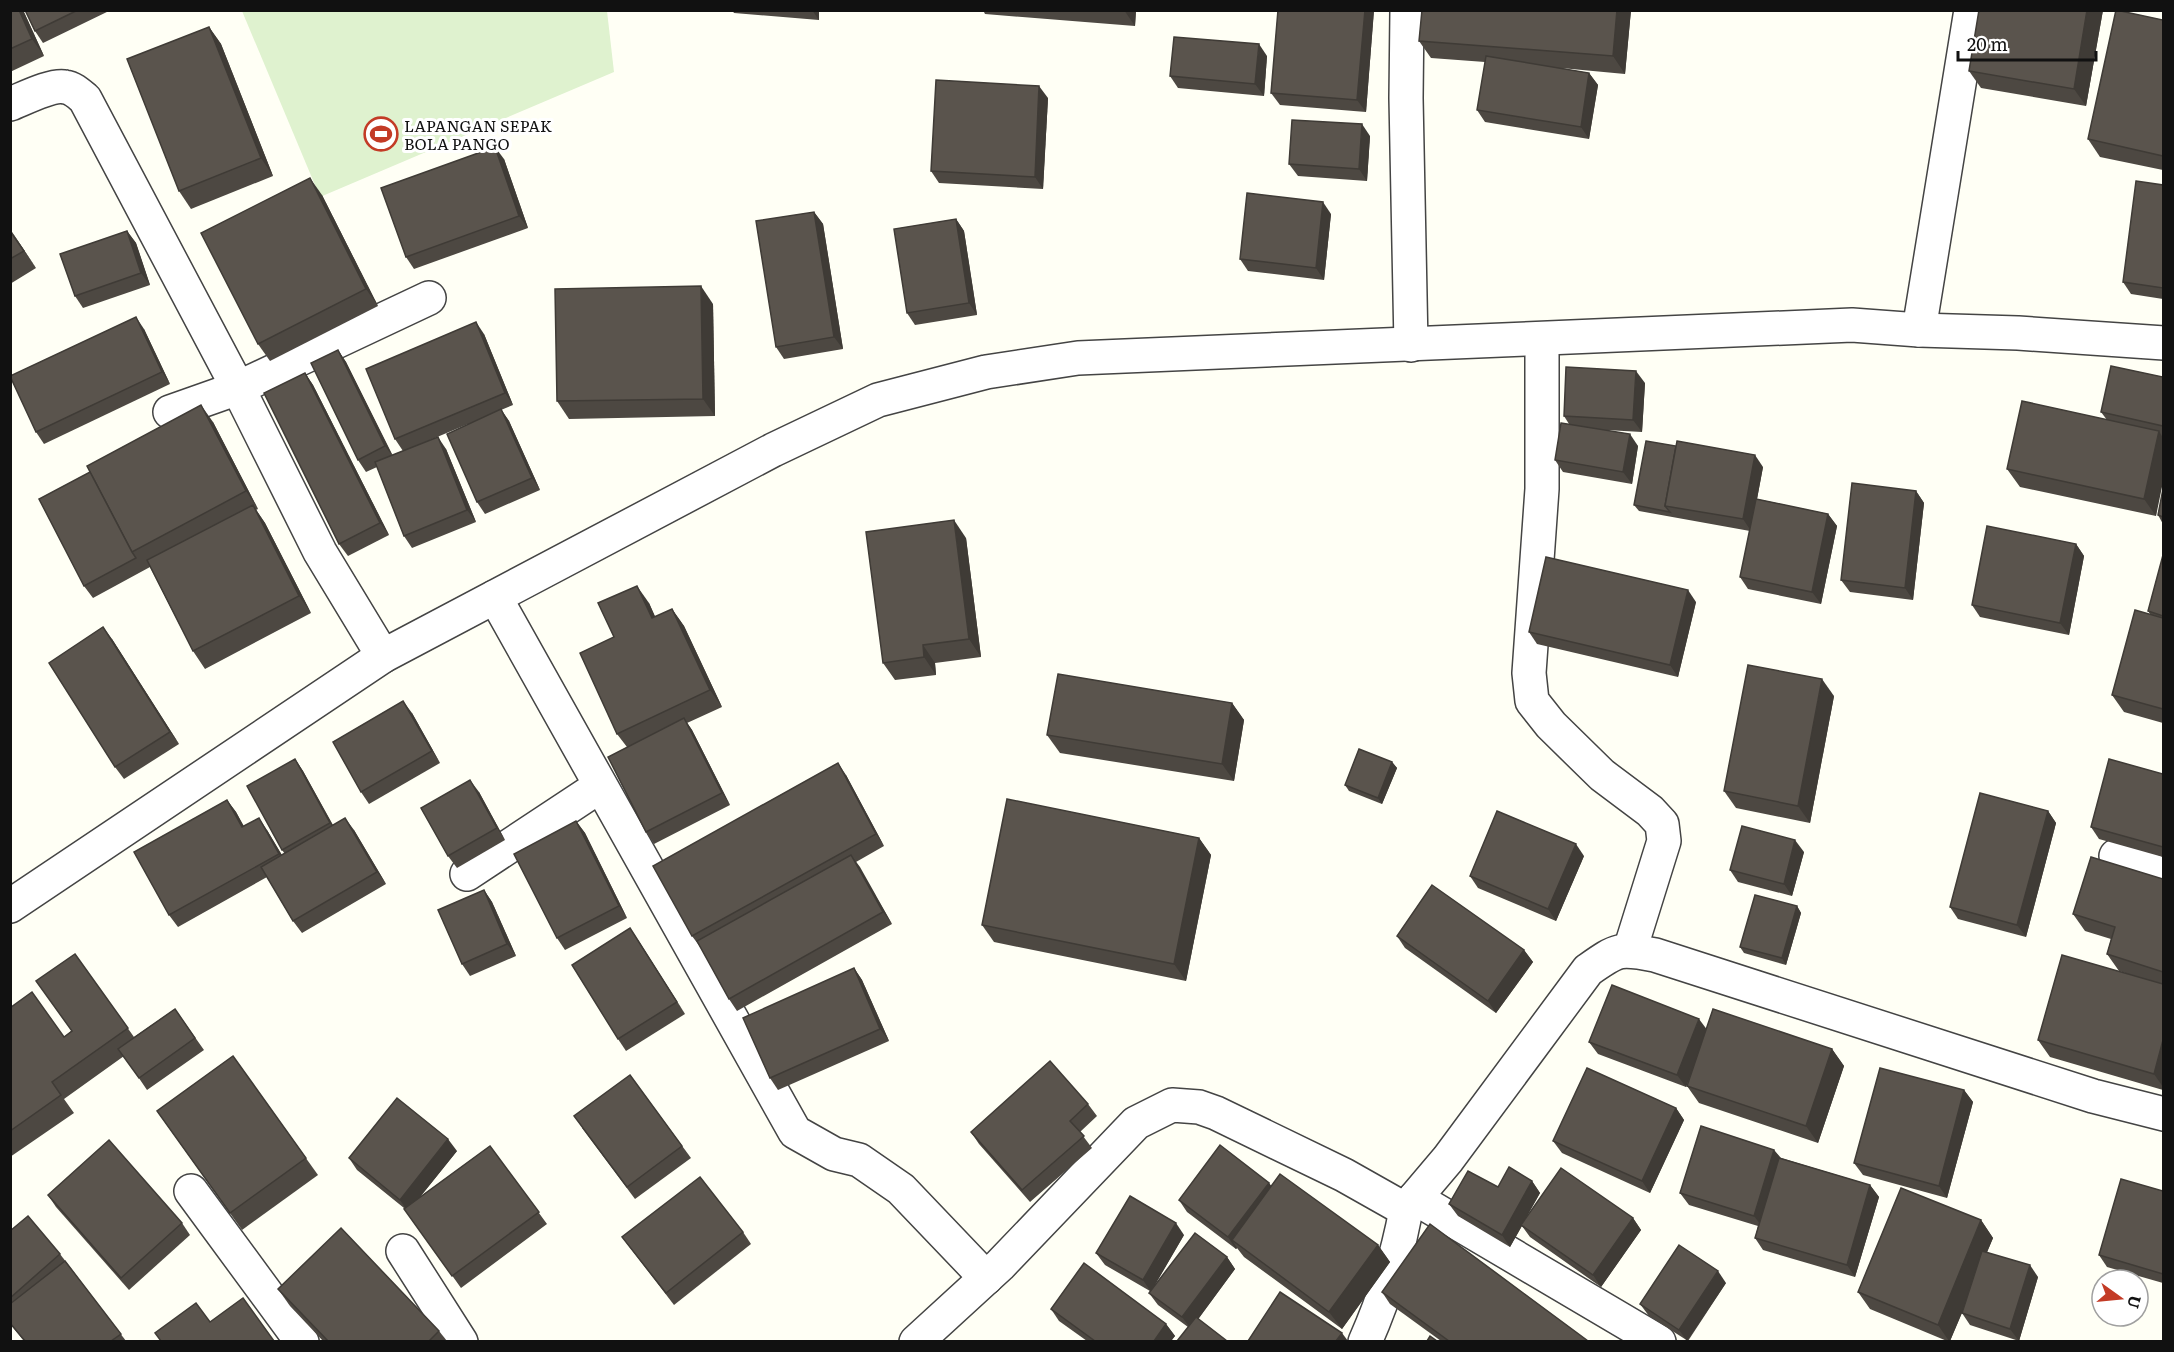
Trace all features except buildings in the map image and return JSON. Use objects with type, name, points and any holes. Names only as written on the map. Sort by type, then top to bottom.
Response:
[{"type":"street","points":[[1407,10],[1406,98],[1411,345]]},
{"type":"street","points":[[1919,330],[1971,10]]},
{"type":"street","points":[[10,105],[55,87],[64,86],[85,99],[238,388],[320,552],[383,656]]},
{"type":"street","points":[[170,412],[238,388],[429,298]]},
{"type":"street","points":[[10,906],[383,656],[773,450],[878,400],[986,372],[1078,358],[1852,325],[2163,343]]},
{"type":"street","points":[[1542,339],[1542,489],[1528,673],[1532,701],[1551,725],[1602,775],[1650,811],[1662,824],[1664,841],[1630,950]]},
{"type":"street","points":[[495,597],[795,1132],[834,1154],[859,1160],[901,1189],[986,1278]]},
{"type":"street","points":[[467,874],[600,786]]},
{"type":"street","points":[[2116,856],[2163,875]]},
{"type":"street","points":[[1365,1341],[1381,1306],[1397,1258],[1410,1204],[1448,1159],[1588,970],[1612,953],[1630,950],[1655,956],[2093,1096],[2163,1114]]},
{"type":"street","points":[[916,1341],[986,1278],[1136,1123],[1172,1105],[1199,1107],[1216,1113],[1410,1204],[1659,1341]]},
{"type":"street","points":[[191,1191],[302,1341]]},
{"type":"street","points":[[403,1251],[461,1341]]},
{"type":"green space","name":"LAPANGAN SEPAK BOLA PANGO","points":[[242,11],[607,11],[614,72],[320,197]]},
{"type":"place","name":"LAPANGAN SEPAK BOLA PANGO","points":[[381,134]]}]
